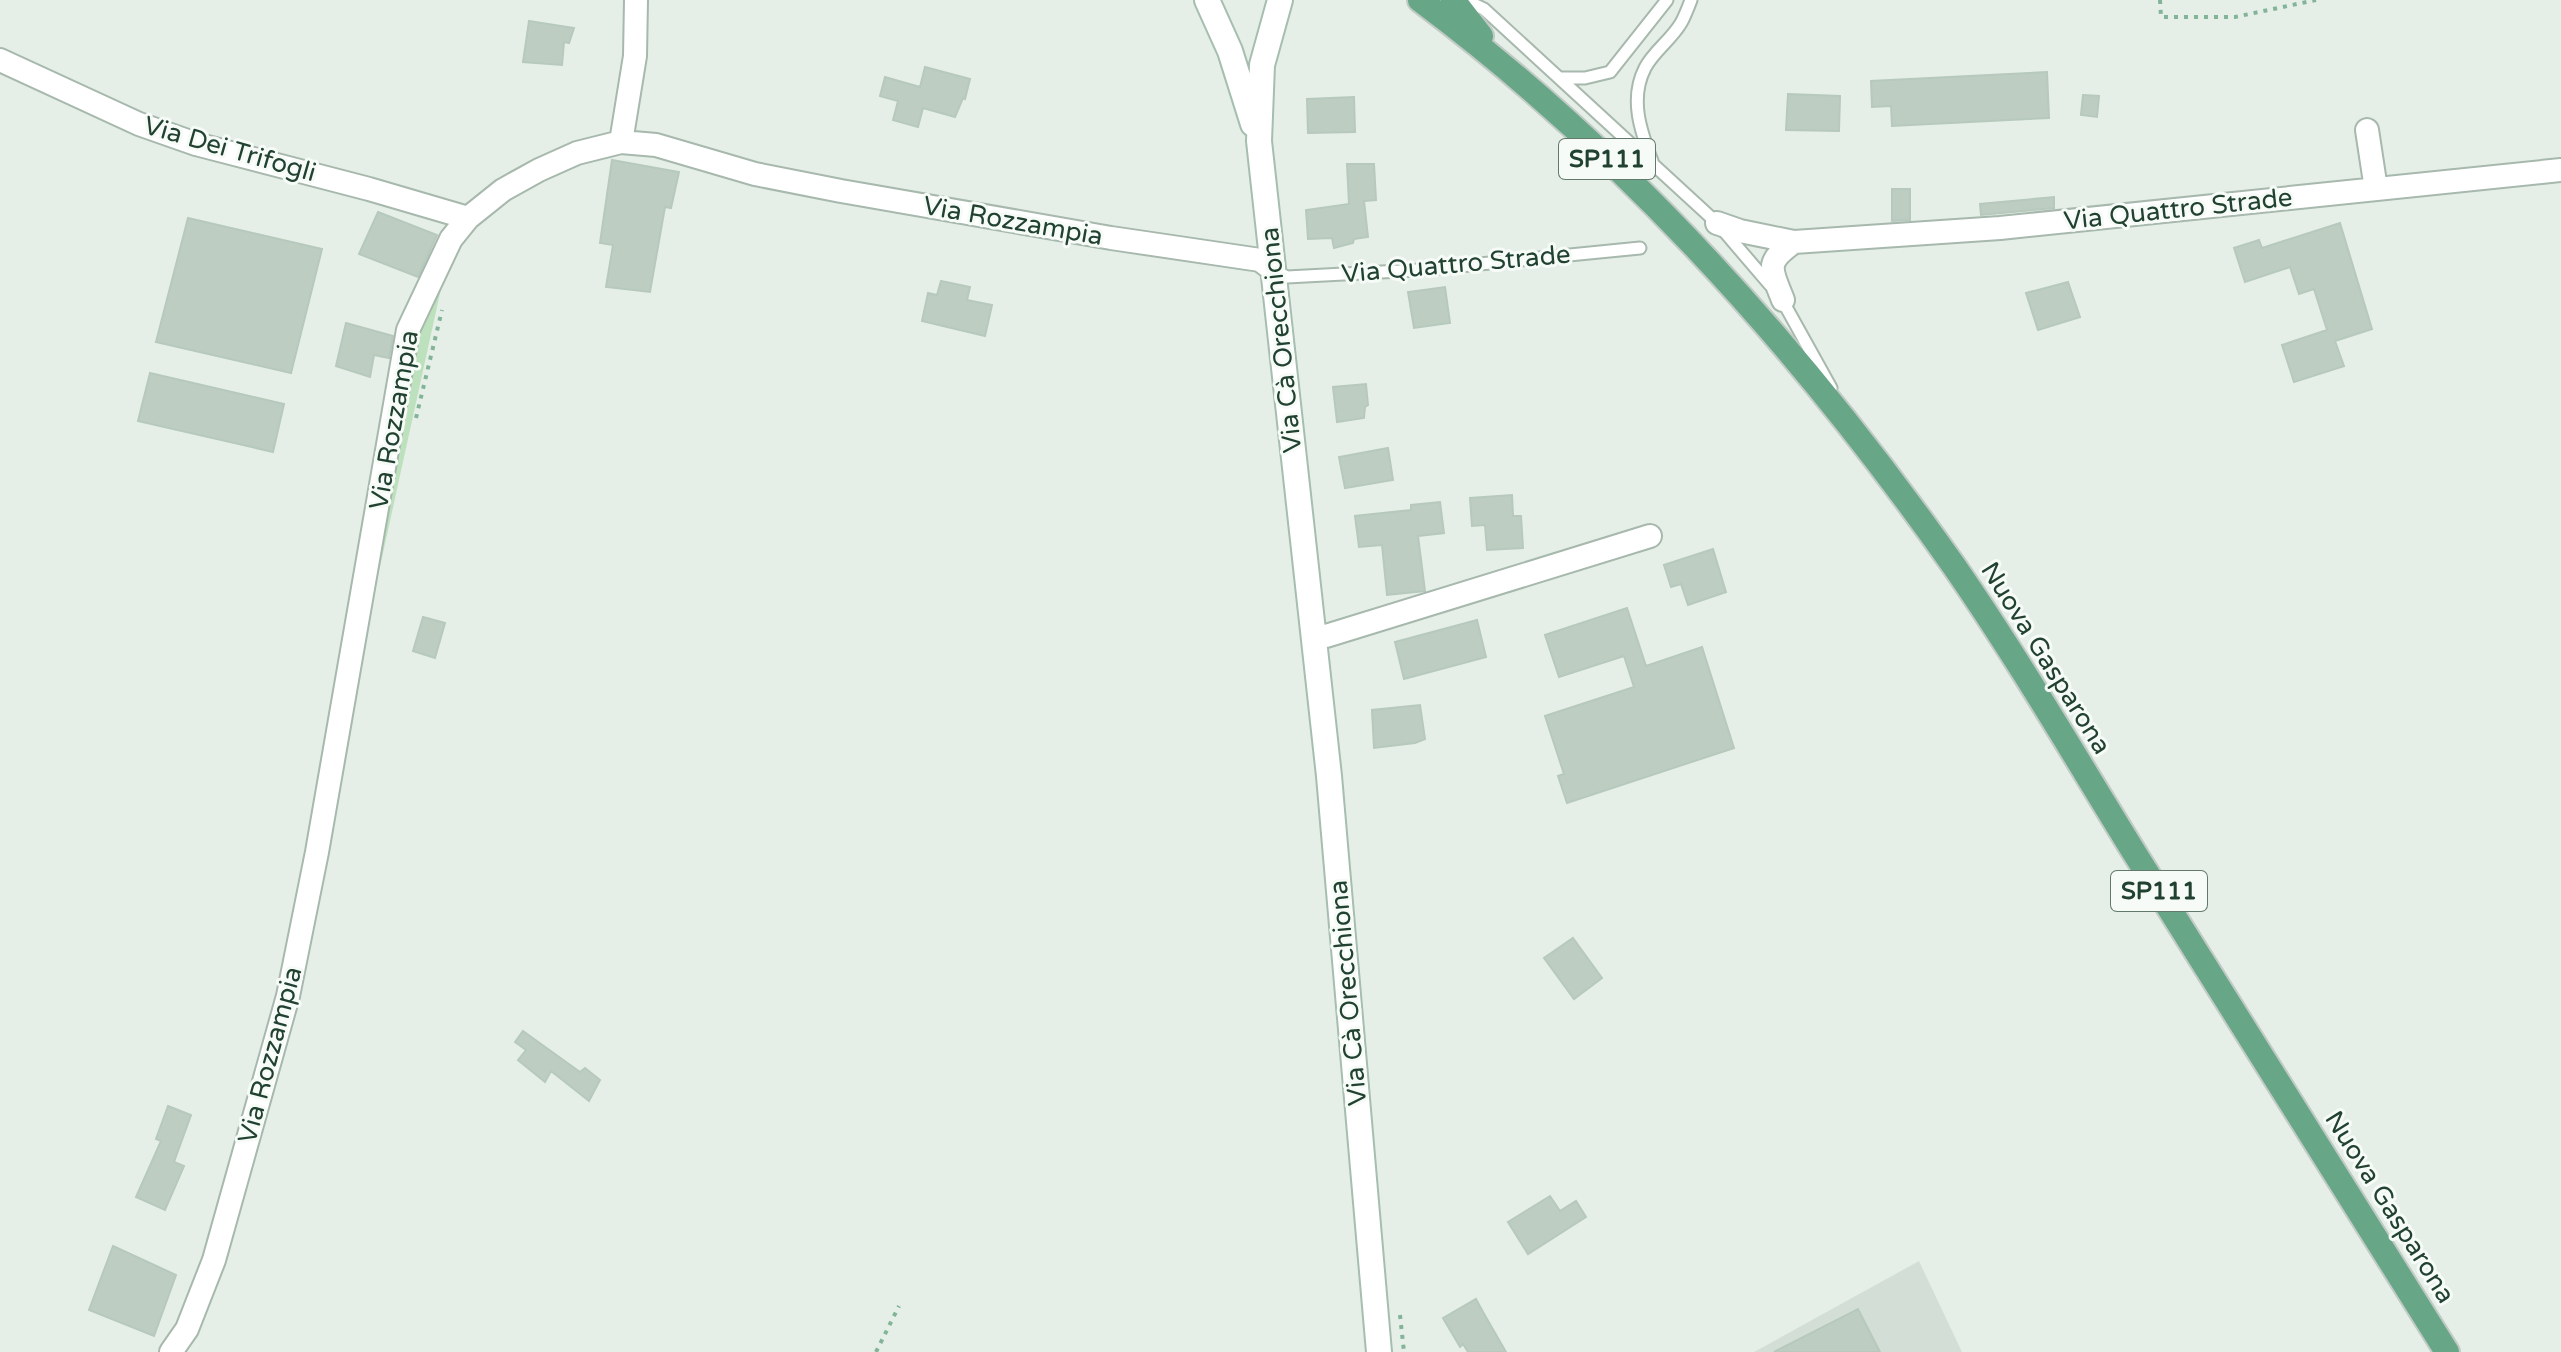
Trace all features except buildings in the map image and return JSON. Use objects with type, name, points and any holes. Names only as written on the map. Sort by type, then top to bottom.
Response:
[{"type":"main road","name":"Via Cà Orecchiona","points":[[1207,0],[1230,51],[1259,141]]},
{"type":"main road","name":"Via Cà Orecchiona","points":[[1280,0],[1262,65],[1259,141],[1329,776],[1379,1352]]},
{"type":"main road","name":"Nuova Gasparona","points":[[1420,0],[1505,66],[1674,221],[1779,338],[1859,438],[1956,570],[2447,1352]]},
{"type":"main road","name":"Nuova Gasparona","points":[[1453,0],[1505,66]]},
{"type":"street","points":[[621,142],[635,56],[636,0]]},
{"type":"street","name":"Via Dei Trifogli","points":[[0,60],[139,124],[196,144],[468,218]]},
{"type":"street","points":[[2367,130],[2376,189]]},
{"type":"street","name":"Via Rozzampia","points":[[171,1352],[187,1329],[214,1260],[288,996],[365,583],[408,330],[451,239],[468,218],[503,190],[539,170],[577,153],[621,142],[656,145],[744,171],[841,191],[1111,238],[1260,260],[1273,270]]},
{"type":"street","name":"Via Quattro Strade","points":[[1717,223],[1794,242],[2000,228],[2561,170]]},
{"type":"street","points":[[1783,300],[1771,268],[1774,258],[1794,242]]},
{"type":"street","points":[[1313,634],[1326,636],[1650,536]]},
{"type":"lane","points":[[1465,0],[1484,9],[1717,223],[1783,300],[1859,438]]},
{"type":"lane","points":[[1560,78],[1585,78],[1610,72],[1667,0]]},
{"type":"lane","points":[[1654,166],[1642,133],[1636,102],[1638,87],[1645,67],[1680,25],[1691,0]]},
{"type":"lane","name":"Via Quattro Strade","points":[[1273,270],[1287,277],[1419,270],[1640,248]]},
{"type":"path","points":[[2160,0],[2161,17],[2235,17],[2316,0]]},
{"type":"path","points":[[876,1352],[899,1306]]},
{"type":"shaded area","points":[[1919,1261],[1962,1352],[1754,1352]]},
{"type":"green space","points":[[442,284],[372,603],[355,664],[410,360],[424,318]]}]
